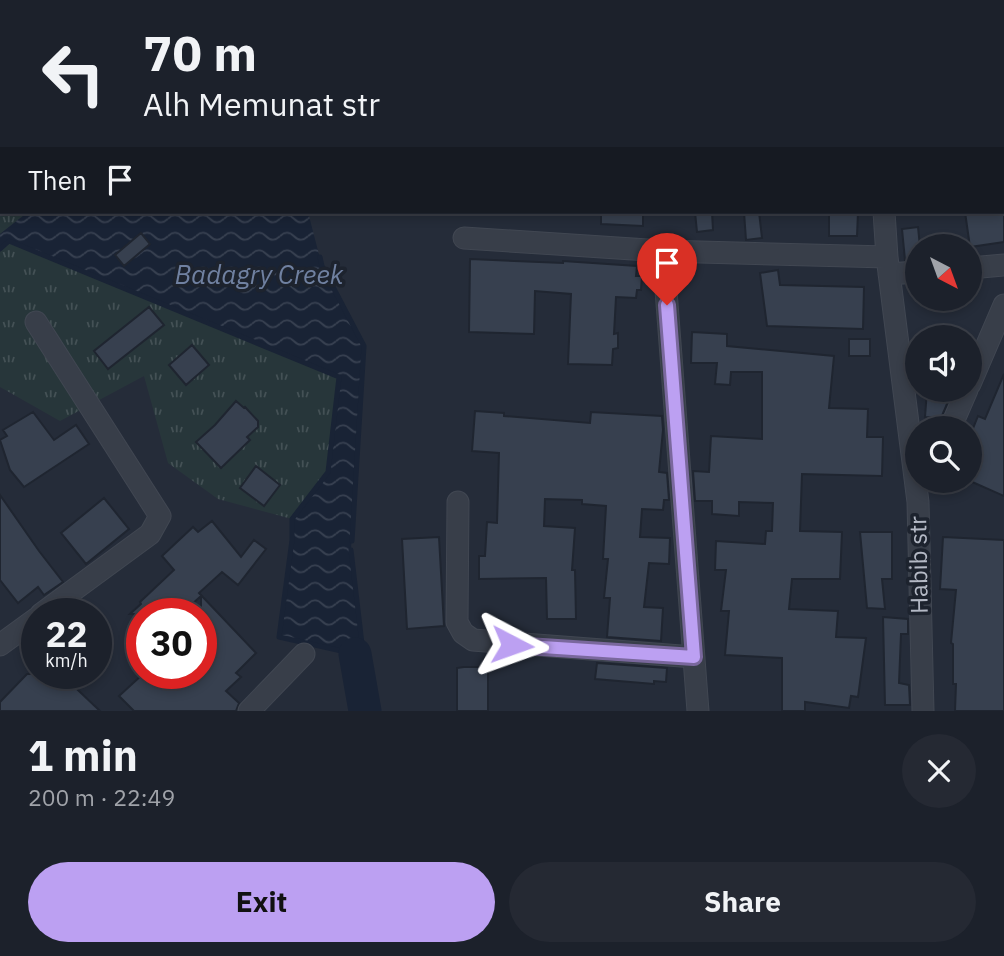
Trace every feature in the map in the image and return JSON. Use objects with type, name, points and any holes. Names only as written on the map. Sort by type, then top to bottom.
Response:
[{"type":"street","name":"Habib str","points":[[884,214],[888,266],[918,502],[923,711]]},
{"type":"street","points":[[464,239],[888,266],[905,270]]},
{"type":"street","points":[[663,251],[698,711]]},
{"type":"street","points":[[982,267],[1004,265]]},
{"type":"street","points":[[982,356],[1004,305]]},
{"type":"street","points":[[36,321],[160,516],[150,534],[63,598]]},
{"type":"street","points":[[918,502],[922,493]]},
{"type":"street","points":[[458,502],[457,622],[463,634],[473,640],[694,657]]},
{"type":"street","points":[[0,645],[21,630]]},
{"type":"street","points":[[249,711],[304,653]]},
{"type":"green space","points":[[0,214],[25,214],[0,234]]},
{"type":"green space","points":[[9,241],[339,377],[328,472],[292,519],[218,499],[168,463],[144,376],[60,421],[0,387],[0,249]]},
{"type":"water","name":"Badagry Creek","points":[[25,214],[309,214],[322,266],[364,346],[351,550],[364,661],[355,654],[279,637],[292,540],[292,519],[328,472],[339,377],[9,241],[0,249],[0,234]]},
{"type":"building","points":[[601,214],[643,214],[643,226],[601,224]]},
{"type":"building","points":[[695,214],[712,214],[713,230],[697,232]]},
{"type":"building","points":[[744,214],[759,214],[762,238],[746,240]]},
{"type":"building","points":[[829,214],[858,214],[857,236],[829,236]]},
{"type":"building","points":[[965,214],[1004,214],[1004,242],[982,245],[982,234],[968,234]]},
{"type":"building","points":[[918,227],[919,234],[905,234],[905,260],[902,229]]},
{"type":"building","points":[[141,233],[150,244],[124,266],[115,255]]},
{"type":"building","points":[[470,259],[637,266],[636,276],[642,276],[641,290],[637,290],[636,298],[616,297],[614,334],[618,333],[618,348],[613,349],[612,365],[568,364],[571,294],[535,291],[534,334],[469,332]]},
{"type":"building","points":[[778,270],[780,285],[864,287],[863,329],[767,326],[760,273]]},
{"type":"building","points":[[149,307],[164,325],[108,369],[94,351]]},
{"type":"building","points":[[692,332],[727,334],[727,346],[834,356],[829,408],[868,409],[867,437],[883,437],[882,476],[802,474],[800,531],[842,532],[840,579],[792,579],[789,609],[838,611],[836,637],[866,638],[858,697],[851,696],[849,708],[805,702],[805,711],[782,711],[782,658],[725,655],[729,611],[721,611],[726,570],[715,570],[716,541],[765,544],[766,531],[772,531],[773,503],[739,502],[739,516],[712,514],[712,501],[695,501],[693,471],[709,472],[711,436],[762,439],[762,372],[731,372],[730,385],[715,384],[717,363],[691,363]]},
{"type":"building","points":[[849,339],[870,339],[870,356],[849,356]]},
{"type":"building","points":[[192,345],[209,365],[186,385],[169,365]]},
{"type":"building","points":[[1004,374],[1004,496],[982,486],[982,418],[985,419]]},
{"type":"building","points":[[236,401],[258,421],[258,427],[247,437],[250,440],[221,468],[196,442]]},
{"type":"building","points":[[926,402],[948,402],[942,416],[925,416]]},
{"type":"building","points":[[475,411],[590,423],[591,412],[662,416],[659,472],[667,473],[669,500],[664,500],[663,510],[642,509],[640,537],[670,538],[669,564],[649,563],[644,607],[663,608],[661,641],[607,637],[610,598],[604,598],[608,559],[603,559],[606,506],[582,504],[582,500],[545,499],[544,526],[575,528],[572,570],[575,570],[576,619],[547,619],[546,578],[479,579],[479,556],[485,556],[487,522],[497,523],[499,453],[472,451]]},
{"type":"building","points":[[33,412],[54,440],[76,425],[89,444],[24,487],[10,470],[0,440],[7,436],[3,430]]},
{"type":"building","points":[[256,466],[280,485],[264,506],[240,488]]},
{"type":"building","points":[[0,495],[63,582],[44,595],[38,587],[18,603],[0,580]]},
{"type":"building","points":[[104,498],[129,529],[86,564],[61,533]]},
{"type":"building","points":[[212,521],[241,557],[254,540],[266,549],[238,585],[222,572],[199,593],[204,598],[144,598],[174,570],[162,556],[193,527],[198,532]]},
{"type":"building","points":[[860,532],[892,532],[892,579],[882,579],[885,609],[867,608]]},
{"type":"building","points":[[439,537],[444,626],[407,629],[402,539]]},
{"type":"building","points":[[943,537],[1004,540],[1004,711],[955,711],[956,684],[953,684],[951,643],[956,590],[940,589]]},
{"type":"building","points":[[217,612],[256,653],[236,673],[241,677],[226,691],[239,703],[236,711],[134,711],[119,696],[127,689],[217,689]]},
{"type":"building","points":[[883,617],[908,619],[908,634],[901,634],[899,683],[909,685],[910,705],[885,705]]},
{"type":"building","points":[[597,663],[667,668],[666,682],[654,681],[654,684],[595,679]]},
{"type":"building","points":[[488,667],[488,711],[457,711],[457,668]]},
{"type":"building","points":[[21,680],[21,689],[77,689],[100,711],[0,711],[0,702]]},
{"type":"waterway","points":[[0,249],[9,241],[339,377],[328,472],[292,519],[292,540],[279,637],[355,654],[364,661],[351,550]]},
{"type":"waterway","points":[[320,257],[322,266],[364,346],[352,541]]},
{"type":"waterway","points":[[355,654],[365,711]]},
{"type":"route","points":[[512,645],[694,657],[667,305]]}]
